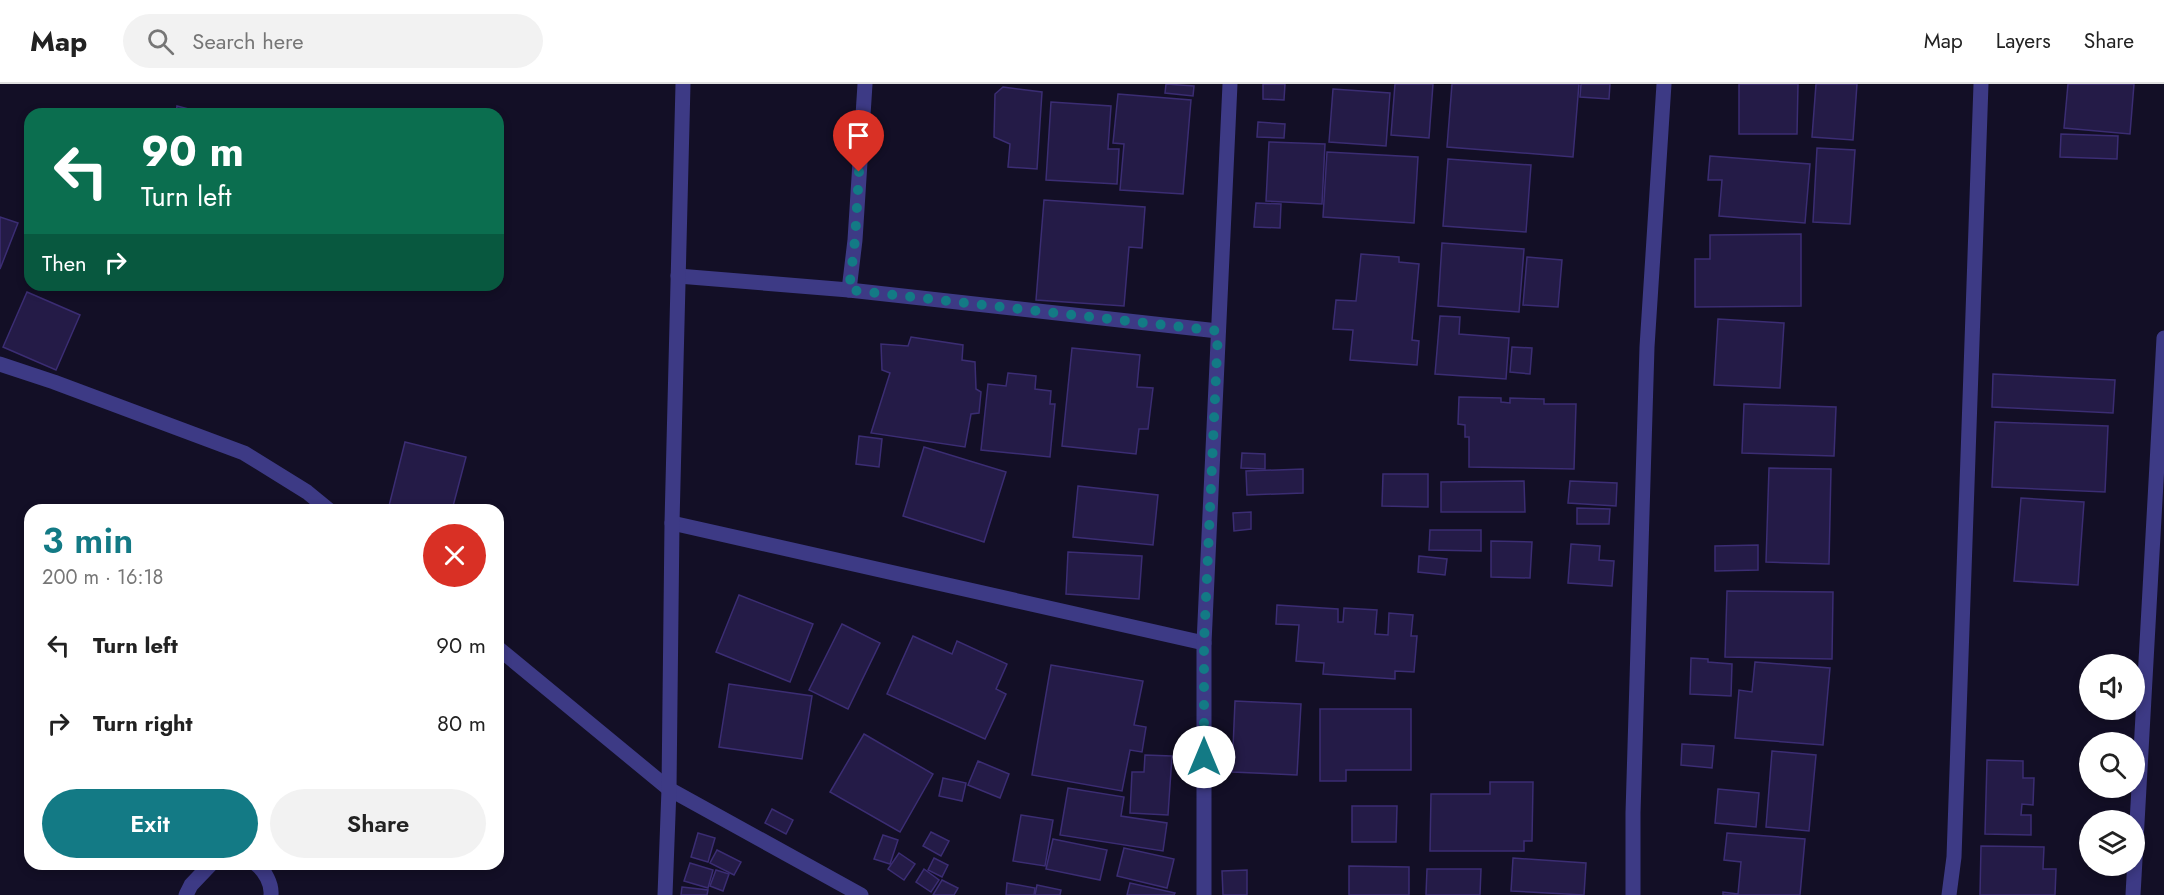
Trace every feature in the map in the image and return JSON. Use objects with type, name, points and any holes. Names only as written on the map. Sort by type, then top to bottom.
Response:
[{"type":"street","points":[[665,895],[683,84]]},
{"type":"street","points":[[849,290],[855,240],[865,84]]},
{"type":"street","points":[[1204,895],[1204,643],[1230,84]]},
{"type":"street","points":[[1633,895],[1647,347],[1664,84]]},
{"type":"street","points":[[1949,895],[1954,857],[1981,84]]},
{"type":"street","points":[[678,276],[849,290],[1218,331]]},
{"type":"street","points":[[2133,895],[2164,338]]},
{"type":"street","points":[[0,364],[244,453],[307,492],[322,504]]},
{"type":"street","points":[[672,523],[1204,643]]},
{"type":"street","points":[[504,653],[669,789],[861,895]]},
{"type":"street","points":[[186,895],[191,885],[205,870]]},
{"type":"street","points":[[262,870],[272,886],[271,895]]},
{"type":"building","points":[[1166,84],[1194,86],[1193,96],[1165,93]]},
{"type":"building","points":[[1263,84],[1285,84],[1284,100],[1263,99]]},
{"type":"building","points":[[1395,84],[1433,84],[1429,138],[1391,135]]},
{"type":"building","points":[[1452,84],[1579,84],[1573,157],[1447,147]]},
{"type":"building","points":[[1581,84],[1610,84],[1609,99],[1580,97]]},
{"type":"building","points":[[1739,84],[1798,84],[1797,134],[1739,134]]},
{"type":"building","points":[[1816,84],[1857,84],[1853,140],[1812,137]]},
{"type":"building","points":[[2068,84],[2134,84],[2130,134],[2064,128]]},
{"type":"building","points":[[1003,87],[1042,92],[1037,169],[1008,167],[1010,144],[994,137],[995,94]]},
{"type":"building","points":[[1333,89],[1390,93],[1386,146],[1329,142]]},
{"type":"building","points":[[1118,94],[1191,100],[1183,194],[1120,190],[1124,144],[1113,143]]},
{"type":"building","points":[[1051,102],[1111,106],[1108,149],[1119,149],[1117,184],[1046,180]]},
{"type":"building","points":[[1258,122],[1285,124],[1284,138],[1257,137]]},
{"type":"building","points":[[2061,134],[2118,136],[2117,159],[2060,157]]},
{"type":"building","points":[[1269,142],[1325,144],[1322,204],[1266,201]]},
{"type":"building","points":[[1817,148],[1855,150],[1850,224],[1813,222]]},
{"type":"building","points":[[1327,152],[1418,157],[1414,223],[1323,217]]},
{"type":"building","points":[[1710,156],[1810,164],[1805,223],[1719,216],[1722,180],[1708,180]]},
{"type":"building","points":[[1448,159],[1531,165],[1526,232],[1443,226]]},
{"type":"building","points":[[1044,200],[1145,207],[1142,248],[1129,247],[1124,306],[1036,300]]},
{"type":"building","points":[[1256,203],[1281,204],[1280,228],[1254,227]]},
{"type":"building","points":[[0,217],[18,223],[0,269]]},
{"type":"building","points":[[1801,234],[1801,306],[1695,307],[1695,259],[1710,259],[1710,235]]},
{"type":"building","points":[[1442,243],[1524,249],[1519,312],[1438,306]]},
{"type":"building","points":[[1361,254],[1399,257],[1399,262],[1419,264],[1412,340],[1419,341],[1417,365],[1350,360],[1353,330],[1333,329],[1336,300],[1356,301]]},
{"type":"building","points":[[1527,257],[1562,260],[1558,307],[1523,305]]},
{"type":"building","points":[[27,292],[80,315],[56,370],[3,347]]},
{"type":"building","points":[[1440,316],[1460,317],[1459,334],[1509,338],[1506,379],[1435,374]]},
{"type":"building","points":[[1718,319],[1784,323],[1780,388],[1714,385]]},
{"type":"building","points":[[911,337],[963,345],[962,360],[975,362],[976,389],[981,392],[979,413],[971,414],[965,447],[871,433],[890,373],[882,370],[881,344],[908,346]]},
{"type":"building","points":[[1512,347],[1532,348],[1530,374],[1510,372]]},
{"type":"building","points":[[1072,348],[1140,355],[1137,387],[1153,388],[1148,429],[1139,429],[1136,454],[1062,446]]},
{"type":"building","points":[[1008,373],[1036,376],[1035,389],[1051,391],[1050,404],[1055,404],[1050,457],[981,450],[988,384],[1006,386]]},
{"type":"building","points":[[1993,374],[2115,380],[2113,413],[1992,407]]},
{"type":"building","points":[[1459,397],[1501,398],[1501,402],[1510,403],[1510,398],[1544,399],[1544,404],[1576,404],[1574,469],[1469,467],[1469,437],[1465,437],[1465,425],[1458,424]]},
{"type":"building","points":[[1744,404],[1836,407],[1834,456],[1742,453]]},
{"type":"building","points":[[1995,422],[2108,426],[2105,492],[1992,487]]},
{"type":"building","points":[[859,436],[882,439],[879,467],[856,464]]},
{"type":"building","points":[[405,442],[466,457],[454,504],[390,504]]},
{"type":"building","points":[[924,447],[1006,472],[984,542],[903,516]]},
{"type":"building","points":[[1242,453],[1265,454],[1265,469],[1241,468]]},
{"type":"building","points":[[1769,468],[1831,469],[1829,564],[1766,562]]},
{"type":"building","points":[[1303,469],[1303,493],[1247,495],[1246,471]]},
{"type":"building","points":[[1383,474],[1428,474],[1428,507],[1382,506]]},
{"type":"building","points":[[1524,481],[1525,512],[1441,512],[1441,482]]},
{"type":"building","points":[[1570,481],[1617,483],[1616,506],[1568,503]]},
{"type":"building","points":[[1078,486],[1158,495],[1153,545],[1073,537]]},
{"type":"building","points":[[2021,498],[2084,502],[2078,585],[2014,581]]},
{"type":"building","points":[[1577,508],[1610,509],[1609,524],[1577,524]]},
{"type":"building","points":[[1251,512],[1251,529],[1234,531],[1233,513]]},
{"type":"building","points":[[1430,530],[1481,530],[1481,551],[1429,550]]},
{"type":"building","points":[[1491,541],[1532,542],[1530,578],[1491,577]]},
{"type":"building","points":[[1571,544],[1600,546],[1599,560],[1614,561],[1612,586],[1568,583]]},
{"type":"building","points":[[1758,545],[1758,570],[1715,571],[1715,546]]},
{"type":"building","points":[[1068,552],[1142,556],[1139,599],[1066,594]]},
{"type":"building","points":[[1419,556],[1447,559],[1445,575],[1418,572]]},
{"type":"building","points":[[1727,591],[1833,592],[1832,659],[1725,657]]},
{"type":"building","points":[[739,595],[813,624],[790,682],[716,652]]},
{"type":"building","points":[[1277,605],[1338,609],[1338,622],[1343,622],[1344,608],[1377,610],[1375,634],[1388,635],[1389,613],[1413,615],[1411,636],[1417,636],[1414,672],[1395,671],[1395,679],[1323,674],[1324,663],[1296,661],[1299,625],[1276,624]]},
{"type":"building","points":[[842,624],[880,643],[848,709],[809,690]]},
{"type":"building","points":[[913,636],[952,654],[957,641],[1007,664],[996,689],[1006,694],[985,739],[887,694]]},
{"type":"building","points":[[1691,658],[1732,664],[1731,696],[1690,694]]},
{"type":"building","points":[[1755,662],[1830,668],[1823,745],[1735,738],[1739,690],[1752,692]]},
{"type":"building","points":[[1051,665],[1143,681],[1134,725],[1146,727],[1142,752],[1130,750],[1122,791],[1032,775]]},
{"type":"building","points":[[729,684],[812,696],[802,759],[719,747]]},
{"type":"building","points":[[1235,701],[1301,704],[1297,775],[1232,772]]},
{"type":"building","points":[[1320,709],[1411,709],[1411,770],[1346,770],[1346,781],[1320,781]]},
{"type":"building","points":[[864,734],[933,774],[900,832],[830,792]]},
{"type":"building","points":[[1682,744],[1714,746],[1712,768],[1681,765]]},
{"type":"building","points":[[1772,751],[1816,755],[1809,831],[1766,827]]},
{"type":"building","points":[[1145,755],[1172,756],[1168,815],[1130,813],[1132,772],[1144,772]]},
{"type":"building","points":[[1987,760],[2023,761],[2023,778],[2034,778],[2033,805],[2022,804],[2021,815],[2031,815],[2031,835],[1985,834]]},
{"type":"building","points":[[978,761],[1009,774],[1000,798],[968,785]]},
{"type":"building","points":[[943,778],[966,783],[962,801],[939,796]]},
{"type":"building","points":[[1490,782],[1533,782],[1532,841],[1524,841],[1524,851],[1430,851],[1431,794],[1490,794]]},
{"type":"building","points":[[1068,788],[1124,797],[1121,816],[1167,823],[1163,851],[1060,835]]},
{"type":"building","points":[[1718,789],[1759,793],[1756,827],[1715,823]]},
{"type":"building","points":[[1352,806],[1397,806],[1396,842],[1352,842]]},
{"type":"building","points":[[772,809],[793,820],[786,834],[765,823]]},
{"type":"building","points":[[1021,815],[1053,820],[1045,866],[1013,861]]},
{"type":"building","points":[[931,832],[949,841],[941,856],[923,846]]},
{"type":"building","points":[[698,833],[715,838],[708,862],[691,857]]},
{"type":"building","points":[[1727,833],[1805,839],[1800,895],[1723,895],[1723,892],[1738,894],[1741,862],[1724,860]]},
{"type":"building","points":[[883,835],[898,840],[890,864],[874,859]]},
{"type":"building","points":[[1053,839],[1107,850],[1100,880],[1046,869]]},
{"type":"building","points":[[1981,846],[2044,847],[2043,869],[2056,869],[2055,895],[1980,895]]},
{"type":"building","points":[[1124,848],[1174,859],[1167,888],[1117,876]]},
{"type":"building","points":[[717,850],[741,862],[734,875],[710,863]]},
{"type":"building","points":[[899,853],[915,864],[904,880],[888,869]]},
{"type":"building","points":[[934,858],[948,865],[942,877],[928,870]]},
{"type":"building","points":[[1513,858],[1586,863],[1584,895],[1511,891]]},
{"type":"building","points":[[690,863],[713,870],[708,888],[684,881]]},
{"type":"building","points":[[1349,866],[1409,867],[1409,895],[1349,895]]},
{"type":"building","points":[[924,869],[939,880],[931,892],[916,882]]},
{"type":"building","points":[[1427,869],[1481,869],[1480,895],[1426,895]]},
{"type":"building","points":[[716,870],[729,874],[723,891],[710,886]]},
{"type":"building","points":[[1247,870],[1247,895],[1223,895],[1222,871]]},
{"type":"building","points":[[942,880],[958,888],[954,895],[933,895]]},
{"type":"building","points":[[1007,883],[1035,888],[1034,895],[1006,895]]},
{"type":"building","points":[[1130,883],[1175,893],[1174,895],[1127,895]]},
{"type":"building","points":[[1037,885],[1061,890],[1060,895],[1035,895]]},
{"type":"building","points":[[682,887],[708,890],[707,895],[681,895]]},
{"type":"route","points":[[859,172],[849,290],[1218,331],[1204,643],[1204,757]]}]
